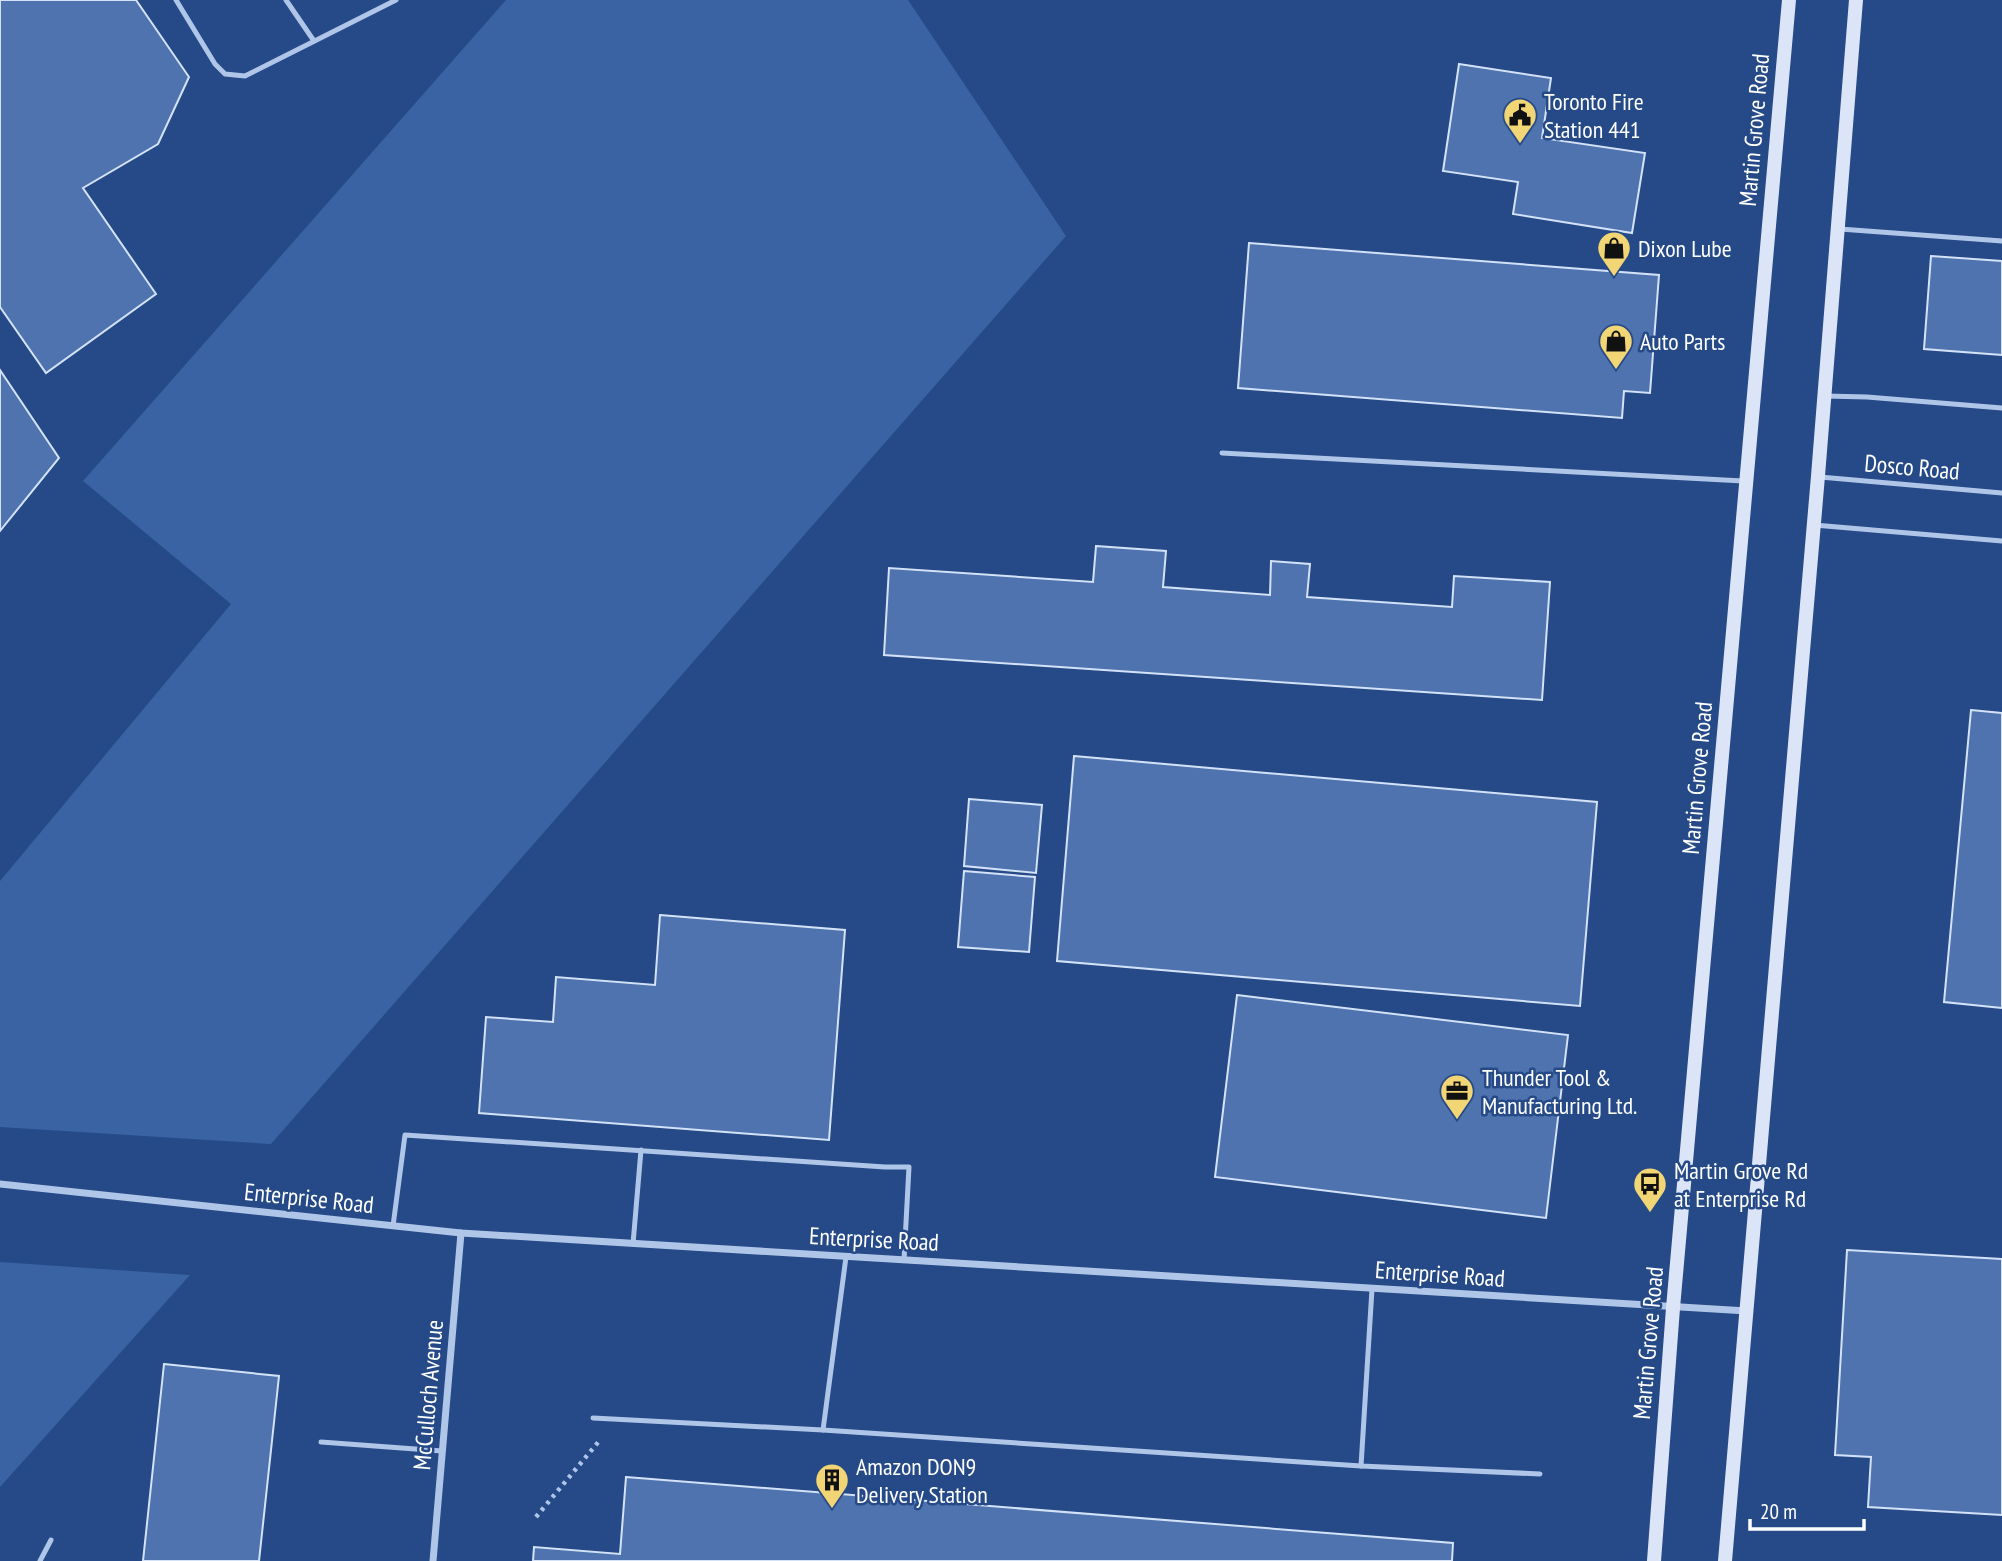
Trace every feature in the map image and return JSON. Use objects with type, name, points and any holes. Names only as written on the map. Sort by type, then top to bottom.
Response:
[{"type":"main road","name":"Martin Grove Road","points":[[1654,1561],[1673,1308],[1788,0]]},
{"type":"main road","points":[[1725,1561],[1825,396],[1856,0]]},
{"type":"street","name":"Enterprise Road","points":[[0,1184],[461,1233],[1747,1311]]},
{"type":"street","name":"McCulloch Avenue","points":[[433,1561],[461,1233]]},
{"type":"lane","points":[[176,0],[215,64],[225,74],[245,76],[396,0]]},
{"type":"lane","points":[[286,0],[314,41]]},
{"type":"lane","points":[[1837,229],[2002,241]]},
{"type":"lane","points":[[1825,396],[2002,408]]},
{"type":"lane","points":[[1222,453],[1746,481]]},
{"type":"lane","name":"Dosco Road","points":[[1818,476],[2002,493]]},
{"type":"lane","points":[[1814,525],[2002,541]]},
{"type":"lane","points":[[393,1226],[405,1135],[909,1167],[904,1260]]},
{"type":"lane","points":[[633,1244],[641,1150]]},
{"type":"lane","points":[[823,1430],[846,1257]]},
{"type":"lane","points":[[1361,1466],[1372,1289]]},
{"type":"lane","points":[[593,1418],[823,1430],[1361,1466],[1540,1474]]},
{"type":"lane","points":[[321,1442],[442,1451]]},
{"type":"lane","points":[[40,1561],[51,1540]]},
{"type":"path","points":[[536,1517],[617,1419]]},
{"type":"shaded area","points":[[506,0],[908,0],[1066,236],[271,1144],[0,1127],[0,881],[231,604],[83,481]]},
{"type":"shaded area","points":[[0,1262],[190,1275],[0,1487]]},
{"type":"building","points":[[0,0],[136,0],[189,77],[158,144],[83,188],[156,294],[46,373],[0,307]]},
{"type":"building","name":"Toronto Fire Station 441","points":[[1459,64],[1551,78],[1542,138],[1645,153],[1632,233],[1513,214],[1518,182],[1443,171]]},
{"type":"building","points":[[1249,243],[1659,275],[1650,393],[1624,391],[1622,418],[1238,388]]},
{"type":"building","points":[[1931,256],[2002,261],[2002,355],[1924,349]]},
{"type":"building","points":[[0,370],[59,458],[0,531]]},
{"type":"building","points":[[1096,546],[1166,551],[1163,587],[1270,595],[1271,561],[1310,564],[1307,597],[1452,607],[1454,576],[1550,582],[1542,700],[884,655],[889,568],[1093,582]]},
{"type":"building","points":[[1971,710],[2002,713],[2002,1008],[1944,1002]]},
{"type":"building","points":[[1074,756],[1597,802],[1580,1006],[1057,961]]},
{"type":"building","points":[[969,799],[1042,805],[1036,873],[964,866]]},
{"type":"building","points":[[964,871],[1035,877],[1029,952],[958,947]]},
{"type":"building","points":[[660,915],[845,930],[829,1140],[479,1113],[486,1017],[553,1022],[556,977],[655,985]]},
{"type":"building","points":[[1237,995],[1568,1035],[1546,1218],[1215,1177]]},
{"type":"building","points":[[1847,1250],[2002,1259],[2002,1515],[1868,1507],[1871,1457],[1835,1455]]},
{"type":"building","points":[[164,1364],[279,1376],[259,1561],[143,1561]]},
{"type":"building","name":"Amazon DON9 Delivery Station","points":[[626,1477],[1453,1543],[1452,1561],[533,1561],[534,1547],[620,1554]]},
{"type":"place","name":"Toronto Fire Station 441","points":[[1520,145]]},
{"type":"place","name":"Dixon Lube","points":[[1614,278]]},
{"type":"place","name":"Auto Parts","points":[[1616,371]]},
{"type":"place","name":"Thunder Tool & Manufacturing Ltd.","points":[[1457,1121]]},
{"type":"place","name":"Martin Grove Rd at Enterprise Rd","points":[[1650,1214]]},
{"type":"place","name":"Amazon DON9 Delivery Station","points":[[832,1510]]}]
